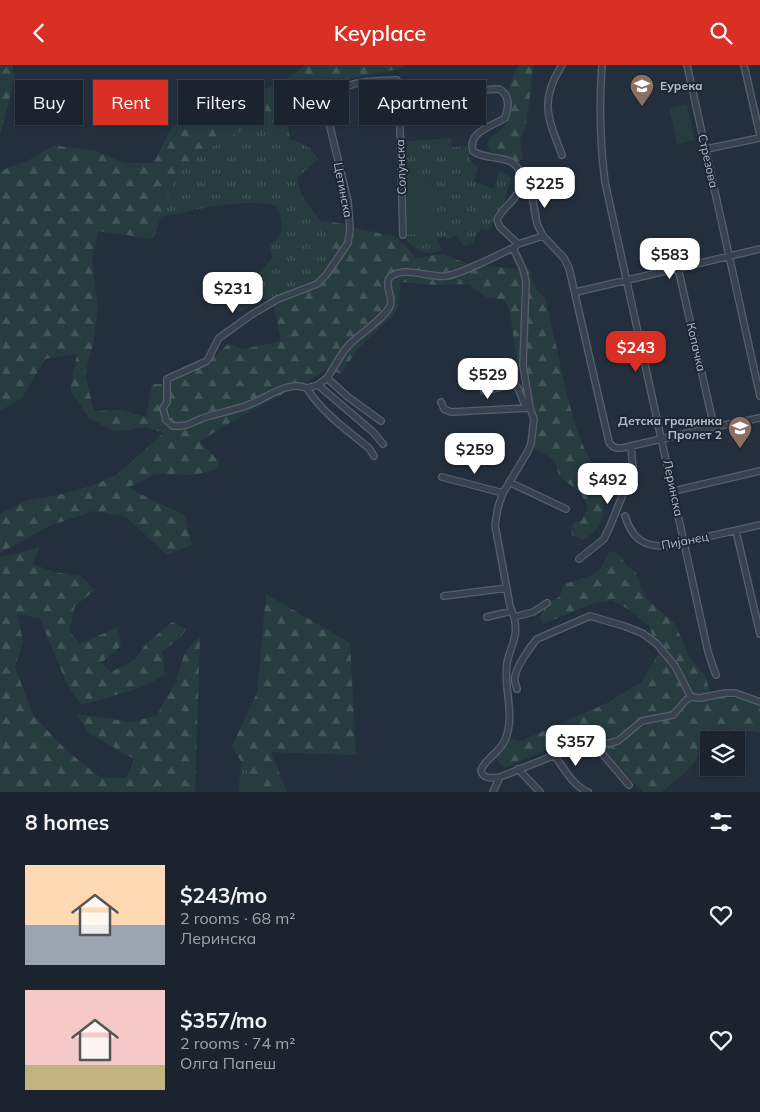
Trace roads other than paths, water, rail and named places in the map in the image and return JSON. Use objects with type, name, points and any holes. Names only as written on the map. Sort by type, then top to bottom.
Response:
[{"type":"street","points":[[562,65],[552,84],[547,102],[551,124],[562,155]]},
{"type":"street","name":"Леринска","points":[[602,65],[599,108],[602,157],[611,210],[708,652],[716,675]]},
{"type":"street","name":"Стрезова","points":[[687,65],[760,396]]},
{"type":"street","points":[[706,149],[760,137],[744,65]]},
{"type":"street","name":"Цетинска","points":[[359,83],[348,85],[333,92],[324,102],[348,201],[350,229],[348,243],[326,275],[316,285],[278,299],[251,315],[219,338],[207,361],[167,379],[167,402],[163,408],[166,420],[173,426],[184,427],[208,416],[218,415],[253,403],[273,392],[289,387],[302,386],[308,388],[318,385],[327,378],[347,347],[385,313],[390,305],[389,277],[396,273],[405,272],[429,276],[447,276],[516,246]]},
{"type":"street","points":[[486,89],[499,89],[505,94],[508,106],[505,118],[484,129],[474,137],[473,151],[480,155],[510,161],[519,171],[521,179],[514,199],[499,214],[497,220],[500,227],[516,246],[526,282],[523,365],[528,408]]},
{"type":"street","name":"Солунска","points":[[400,125],[403,235]]},
{"type":"street","points":[[532,195],[540,232],[567,263],[576,292],[609,442],[614,448],[631,447],[760,418]]},
{"type":"street","points":[[516,246],[540,232]]},
{"type":"street","points":[[576,292],[760,249]]},
{"type":"street","name":"Копачка","points":[[678,268],[714,427]]},
{"type":"street","points":[[327,378],[348,397],[381,421]]},
{"type":"street","points":[[484,391],[514,384],[534,419],[531,444],[503,493],[495,525],[506,588],[517,633],[507,663],[506,676],[510,709],[508,733],[502,746],[481,770],[484,776],[490,779],[500,777],[584,745],[618,741],[642,721],[670,717],[691,697],[700,698],[735,693],[760,702]]},
{"type":"street","points":[[318,385],[373,432],[383,444]]},
{"type":"street","points":[[308,388],[327,411],[369,448],[374,456]]},
{"type":"street","points":[[440,402],[444,409],[450,412],[528,408]]},
{"type":"street","points":[[579,559],[593,550],[604,539],[611,524],[633,469],[631,447]]},
{"type":"street","points":[[674,491],[760,471]]},
{"type":"street","points":[[442,477],[503,493]]},
{"type":"street","points":[[509,482],[566,509]]},
{"type":"street","name":"Пијанец","points":[[626,516],[631,531],[640,540],[650,545],[666,546],[760,525]]},
{"type":"street","points":[[736,531],[760,634]]},
{"type":"street","points":[[444,596],[506,588]]},
{"type":"street","points":[[487,617],[533,612],[547,603]]},
{"type":"street","points":[[517,689],[514,679],[517,671],[530,646],[537,639],[590,616],[624,626],[650,638],[675,666],[691,697]]},
{"type":"street","points":[[594,744],[629,785]]},
{"type":"street","points":[[554,755],[576,784],[588,792]]},
{"type":"street","points":[[518,769],[540,792]]},
{"type":"street","points":[[494,792],[500,777]]},
{"type":"place","name":"Еурека","points":[[642,107]]},
{"type":"place","name":"Детска градинка Пролет 2","points":[[740,449]]}]
